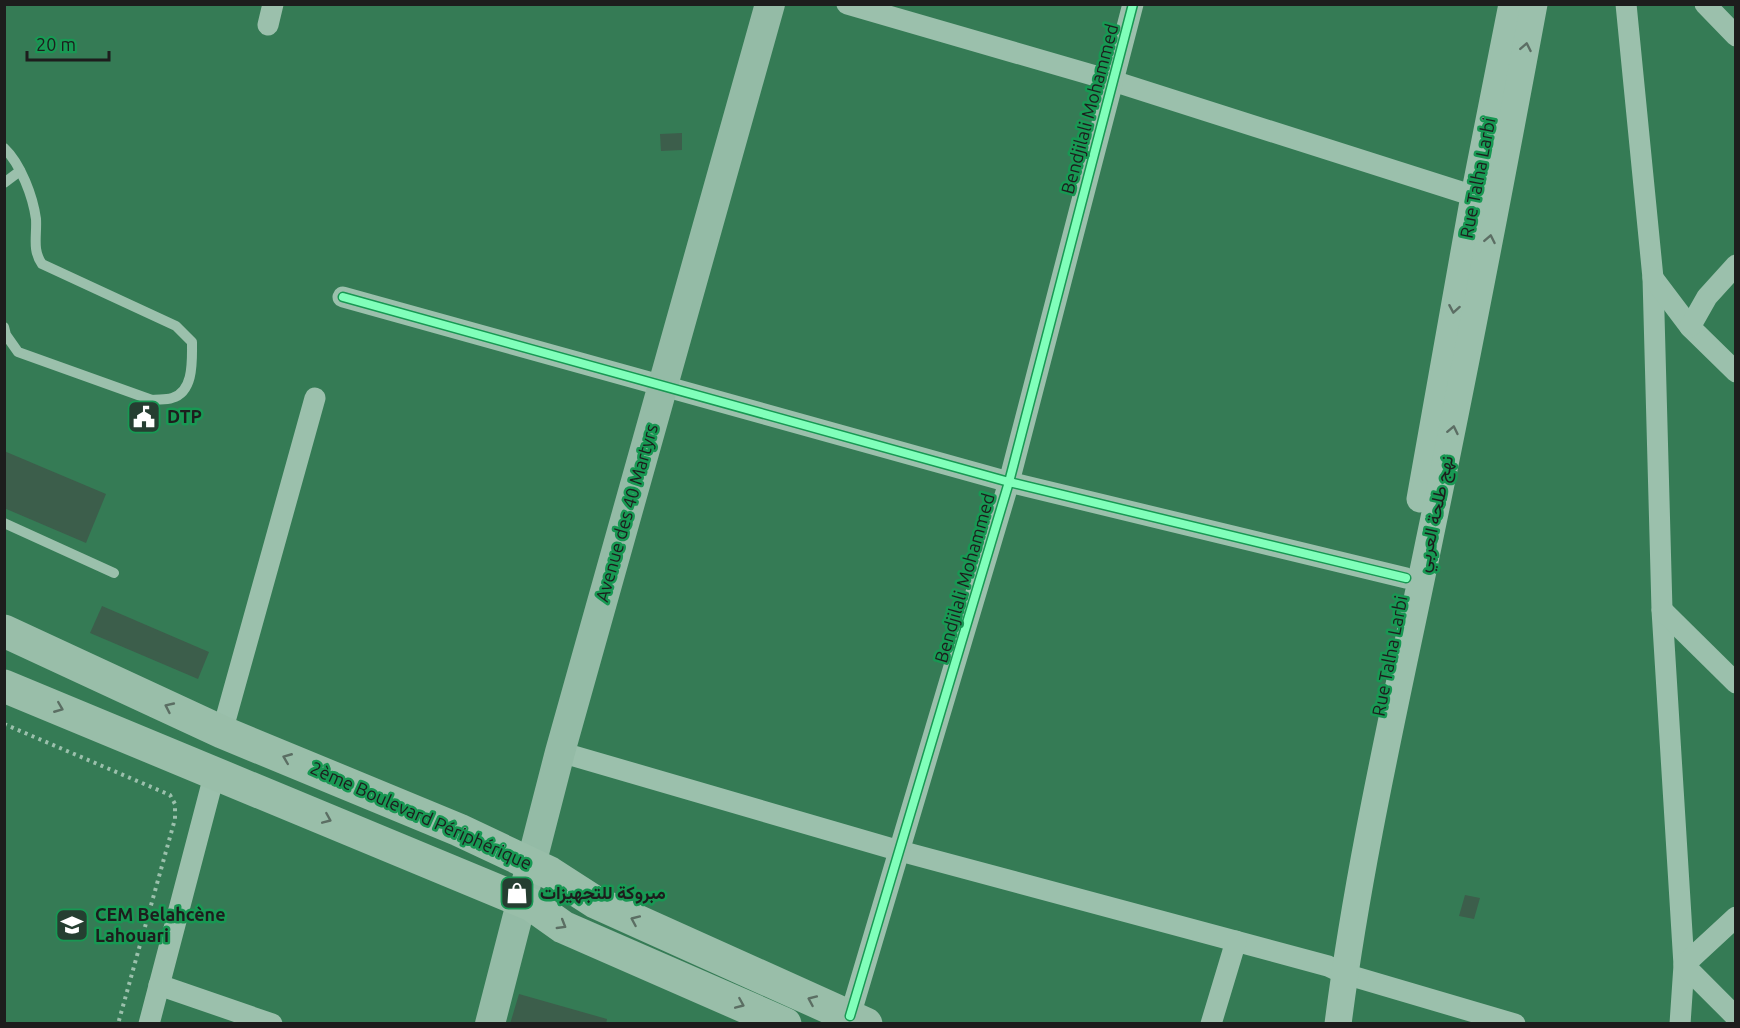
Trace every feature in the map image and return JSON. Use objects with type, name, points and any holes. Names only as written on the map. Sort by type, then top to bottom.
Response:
[{"type":"main road","name":"Avenue des 40 Martyrs","points":[[490,1023],[560,752],[770,4]]},
{"type":"main road","name":"2ème Boulevard Périphérique","points":[[4,631],[222,732],[459,830],[550,873],[595,902],[858,1020]]},
{"type":"main road","name":"2ème Boulevard Périphérique","points":[[4,686],[532,905],[563,927],[785,1023]]},
{"type":"street","points":[[847,4],[1113,81],[1474,196]]},
{"type":"street","name":"Bendjilali Mohammed","points":[[858,1020],[900,851],[1009,482],[1133,4]]},
{"type":"street","name":"Rue Talha Larbi","points":[[1322,1023],[1336,970],[1474,196],[1512,4]]},
{"type":"street","name":"نهج طلحة العربي","points":[[1338,1023],[1336,970],[1368,835],[1461,390],[1534,4]]},
{"type":"street","points":[[1626,4],[1653,278],[1662,610],[1684,965],[1680,1023]]},
{"type":"street","points":[[1705,4],[1736,36]]},
{"type":"street","points":[[1690,327],[1707,297],[1736,265]]},
{"type":"street","points":[[1653,278],[1690,327],[1736,372]]},
{"type":"street","points":[[343,297],[1009,482],[1406,578]]},
{"type":"street","points":[[222,732],[315,398]]},
{"type":"street","points":[[1662,610],[1736,683]]},
{"type":"street","points":[[560,752],[900,851],[1236,941],[1515,1023]]},
{"type":"street","points":[[149,1023],[215,772]]},
{"type":"street","points":[[1684,965],[1736,917]]},
{"type":"street","points":[[1211,1023],[1236,941]]},
{"type":"street","points":[[1684,965],[1736,1017]]},
{"type":"street","points":[[159,985],[272,1023]]},
{"type":"lane","points":[[4,148],[20,171],[33,197],[36,255],[42,264],[176,326],[192,342],[192,369],[184,390],[173,398],[152,400],[18,352],[6,335],[4,327]]},
{"type":"lane","points":[[4,183],[20,171]]},
{"type":"lane","points":[[4,523],[114,573]]},
{"type":"path","points":[[4,724],[170,795],[175,804],[175,819],[118,1023]]},
{"type":"building","points":[[682,133],[682,150],[661,151],[660,134]]},
{"type":"building","points":[[4,451],[106,494],[86,543],[4,508]]},
{"type":"building","points":[[102,606],[209,652],[198,679],[90,633]]},
{"type":"building","points":[[1465,895],[1480,898],[1474,919],[1459,916]]},
{"type":"building","points":[[519,994],[607,1019],[606,1024],[510,1024]]},
{"type":"cycle path","points":[[850,1016],[1009,482],[1133,4]]},
{"type":"cycle path","points":[[343,297],[1009,482],[1406,578]]},
{"type":"place","name":"DTP","points":[[144,417]]},
{"type":"place","name":"مبروكة للتجهيزات","points":[[517,893]]},
{"type":"place","name":"CEM Belahcène Lahouari","points":[[72,925]]}]
